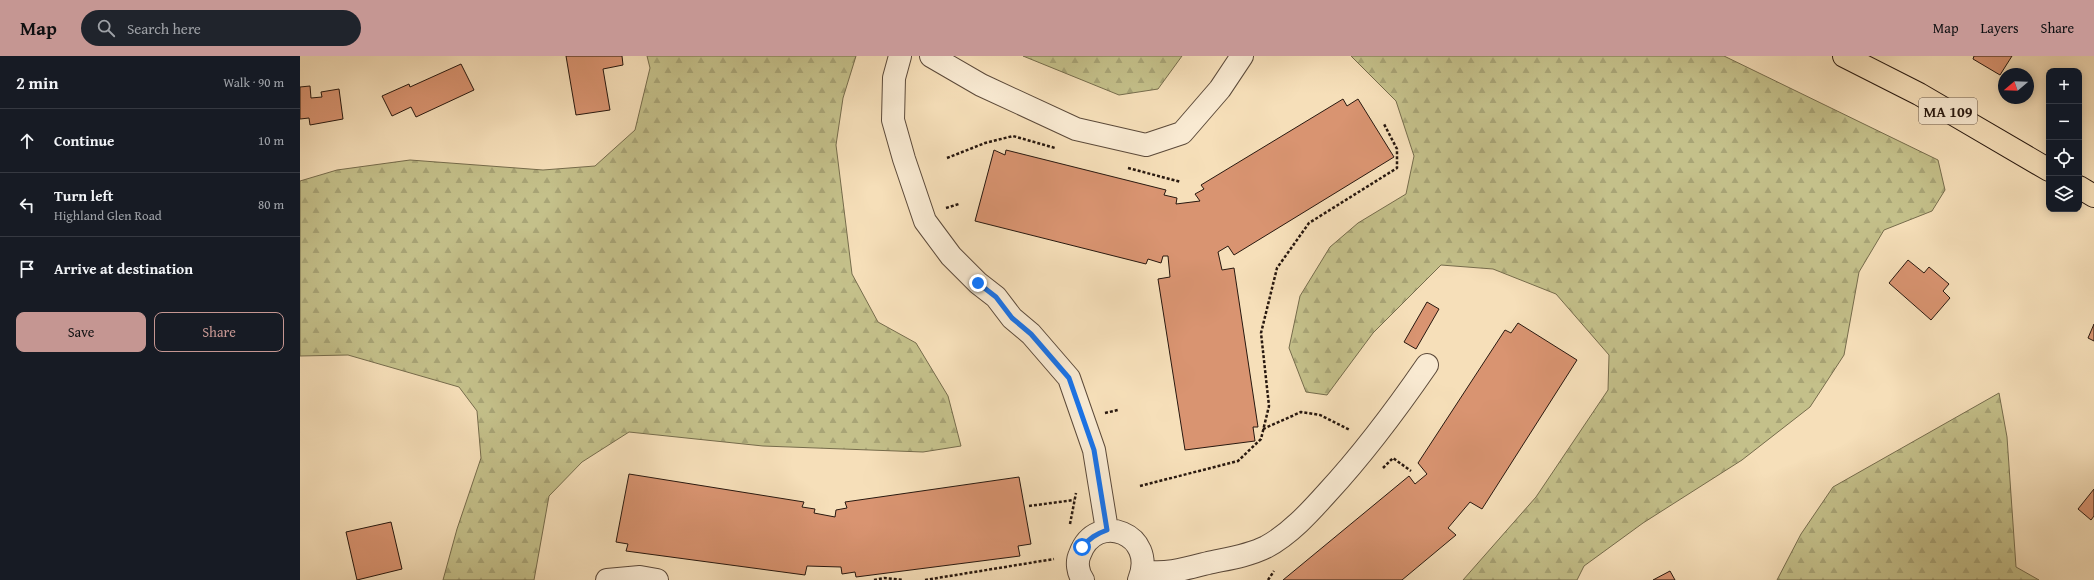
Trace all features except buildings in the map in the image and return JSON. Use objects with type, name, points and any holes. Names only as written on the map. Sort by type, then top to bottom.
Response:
[{"type":"main road","name":"MA 109","points":[[1844,56],[1919,94],[2046,168]]},
{"type":"main road","points":[[2082,189],[2094,196]]},
{"type":"street","points":[[900,56],[894,78],[893,120],[904,159],[925,221],[951,256],[978,283],[996,297],[1012,318],[1031,334],[1069,378],[1094,450],[1107,530]]},
{"type":"street","points":[[931,56],[982,85],[1076,129],[1146,145],[1182,133],[1220,90],[1242,56]]},
{"type":"street","points":[[1080,579],[1078,557],[1082,547],[1093,536],[1107,530],[1120,532],[1131,537],[1139,547],[1143,558],[1141,576],[1176,571],[1246,554],[1266,547],[1296,525],[1351,468],[1394,413],[1427,365]]},
{"type":"street","points":[[607,580],[640,577],[657,580]]},
{"type":"path","points":[[1140,486],[1238,461],[1261,439],[1269,406],[1261,333],[1277,268],[1309,223],[1397,168],[1397,148],[1384,124]]},
{"type":"path","points":[[947,158],[985,143],[1014,136],[1059,149]]},
{"type":"path","points":[[1120,166],[1181,182]]},
{"type":"path","points":[[1263,429],[1301,412],[1320,415],[1351,430]]},
{"type":"path","points":[[1069,526],[1076,486]]},
{"type":"path","points":[[1029,506],[1074,500]]},
{"type":"path","points":[[925,580],[1053,561],[1056,555]]},
{"type":"path","points":[[874,580],[884,578],[903,580]]},
{"type":"green space","points":[[647,56],[856,56],[843,98],[836,145],[852,274],[878,322],[916,343],[948,396],[961,446],[923,452],[763,446],[629,432],[582,462],[549,496],[534,580],[443,580],[457,529],[481,458],[477,411],[459,387],[348,355],[300,356],[300,181],[337,170],[410,160],[543,170],[595,166],[635,130],[650,68]]},
{"type":"green space","points":[[1023,56],[1182,56],[1158,89],[1119,95]]},
{"type":"green space","points":[[1351,56],[1724,56],[1938,160],[1945,190],[1932,211],[1884,230],[1859,272],[1844,355],[1810,407],[1742,460],[1643,523],[1584,566],[1577,580],[1463,580],[1536,497],[1608,390],[1609,355],[1556,294],[1493,269],[1441,265],[1373,333],[1327,395],[1306,392],[1289,348],[1300,296],[1330,247],[1358,223],[1406,194],[1414,156],[1396,101]]},
{"type":"green space","points":[[1999,393],[2007,437],[2016,567],[2039,580],[1777,580],[1801,534],[1833,487]]},
{"type":"route","points":[[978,283],[996,297],[1012,318],[1031,334],[1069,378],[1094,450],[1107,530],[1097,533],[1088,539],[1082,547]]}]
